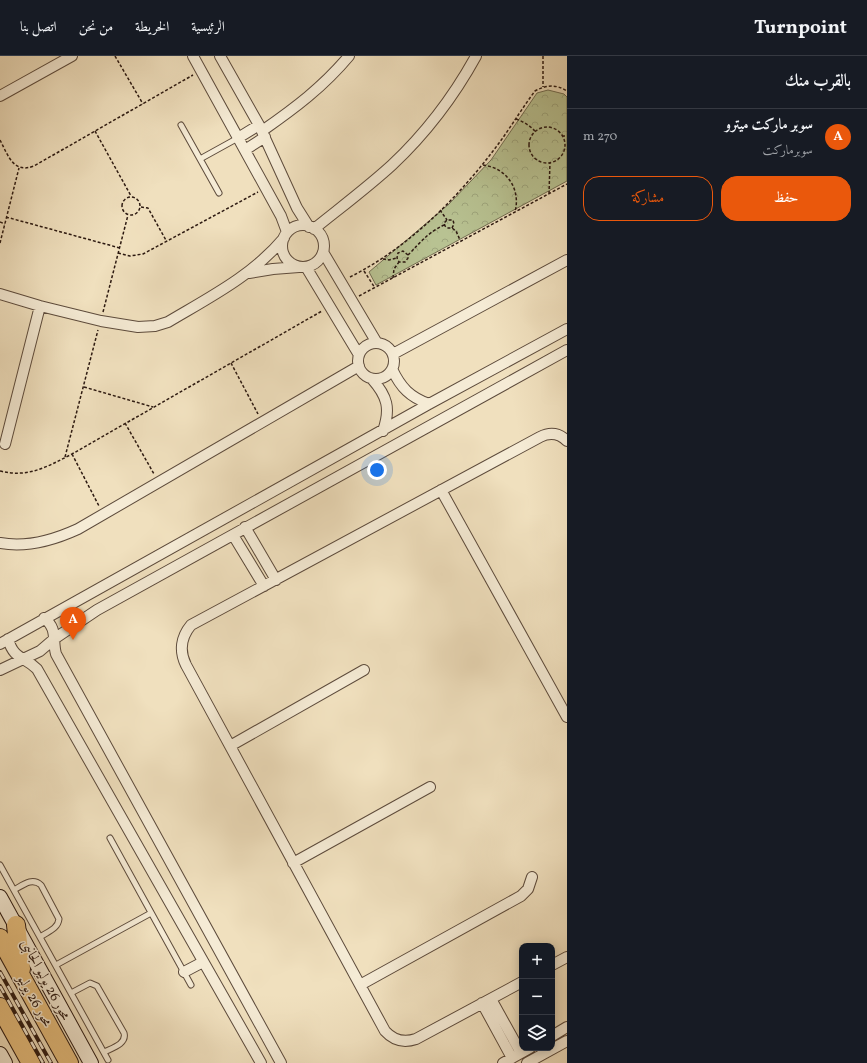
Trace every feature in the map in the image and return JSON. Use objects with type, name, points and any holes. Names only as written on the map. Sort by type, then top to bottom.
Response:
[{"type":"highway","points":[[16,925],[22,978]]},
{"type":"highway","name":"محور 26 يوليو","points":[[0,938],[69,1063]]},
{"type":"highway","points":[[0,1007],[31,1063]]},
{"type":"main road","name":"محور 26 يوليو الجانبى","points":[[0,897],[91,1063]]},
{"type":"main road","points":[[0,1054],[5,1063]]},
{"type":"street","points":[[0,96],[72,56]]},
{"type":"street","points":[[193,56],[281,216],[286,235],[282,245],[286,260],[292,264],[303,267],[330,306],[360,355]]},
{"type":"street","points":[[220,56],[262,131],[297,208],[312,228],[319,233],[324,245],[323,252],[317,262],[303,267],[273,269],[248,274]]},
{"type":"street","points":[[245,150],[262,131],[312,95],[326,82],[349,56]]},
{"type":"street","points":[[0,294],[40,306],[101,321],[138,327],[155,326],[168,322],[248,274],[267,257],[286,235],[297,226],[312,228],[392,165],[418,139],[441,111],[462,81],[476,56]]},
{"type":"street","points":[[238,138],[262,131]]},
{"type":"street","points":[[323,252],[377,343]]},
{"type":"street","points":[[393,354],[567,260]]},
{"type":"street","points":[[5,444],[40,306]]},
{"type":"street","points":[[261,1063],[37,669],[32,664],[14,654],[4,641],[429,404],[567,329]]},
{"type":"street","points":[[372,379],[384,378],[389,374],[394,364],[393,354],[387,346],[377,343],[368,345],[362,351],[359,366],[362,372],[372,379],[381,390],[385,400],[388,417],[383,431]]},
{"type":"street","points":[[0,670],[40,651],[54,639],[98,610],[245,527],[567,350]]},
{"type":"street","points":[[0,543],[31,544],[59,538],[78,529],[359,366]]},
{"type":"street","points":[[392,369],[398,382],[404,389],[418,400],[429,404]]},
{"type":"street","points":[[519,984],[416,1039],[405,1041],[394,1038],[385,1031],[186,665],[182,654],[182,643],[185,633],[191,625],[544,435],[553,433],[558,434],[567,441]]},
{"type":"street","points":[[441,490],[567,717]]},
{"type":"street","points":[[245,527],[276,580]]},
{"type":"street","points":[[233,535],[264,586]]},
{"type":"street","points":[[44,618],[50,623],[53,629],[56,654],[281,1063]]},
{"type":"street","points":[[230,746],[364,670]]},
{"type":"street","points":[[293,863],[430,787]]},
{"type":"street","points":[[360,986],[521,896],[528,888],[532,878]]},
{"type":"street","points":[[555,963],[567,957]]},
{"type":"street","points":[[184,972],[204,962]]},
{"type":"street","points":[[486,1001],[519,1041]]},
{"type":"street","points":[[486,1001],[512,1058]]},
{"type":"street","points":[[555,1034],[567,1027]]},
{"type":"street","points":[[527,1063],[567,1041]]},
{"type":"street","points":[[502,1063],[524,1051]]},
{"type":"lane","points":[[181,125],[219,193]]},
{"type":"lane","points":[[200,159],[238,138]]},
{"type":"lane","points":[[110,838],[191,985]]},
{"type":"lane","points":[[0,865],[108,1060]]},
{"type":"lane","points":[[14,890],[32,881],[41,885],[59,919],[55,928],[40,937]]},
{"type":"lane","points":[[56,965],[151,913]]},
{"type":"lane","points":[[71,993],[90,983],[97,986],[124,1032],[125,1037],[122,1042],[104,1052]]},
{"type":"path","points":[[115,56],[143,104]]},
{"type":"path","points":[[543,56],[543,87]]},
{"type":"path","points":[[0,140],[13,164],[19,168],[27,169],[201,71]]},
{"type":"path","points":[[341,282],[382,258],[407,239],[440,210],[482,165],[536,91],[543,87],[556,86],[567,90]]},
{"type":"path","points":[[516,119],[523,121],[535,131]]},
{"type":"path","points":[[541,127],[551,127],[562,136],[564,144],[563,152],[558,159],[550,162],[540,162],[532,156],[529,142],[530,137],[541,127]]},
{"type":"path","points":[[95,131],[131,196]]},
{"type":"path","points":[[562,136],[567,136]]},
{"type":"path","points":[[549,194],[550,162]]},
{"type":"path","points":[[482,165],[501,171],[510,180],[514,186],[517,199],[515,212]]},
{"type":"path","points":[[0,243],[19,168]]},
{"type":"path","points":[[352,300],[567,184]]},
{"type":"path","points":[[118,253],[130,256],[147,252],[266,188]]},
{"type":"path","points":[[131,196],[137,198],[141,207],[134,215],[128,215],[122,209],[123,200],[131,196]]},
{"type":"path","points":[[141,207],[148,208],[166,242]]},
{"type":"path","points":[[440,210],[447,220]]},
{"type":"path","points":[[65,458],[128,215]]},
{"type":"path","points":[[6,217],[120,248]]},
{"type":"path","points":[[399,262],[405,262],[408,255],[425,236],[444,225],[447,220]]},
{"type":"path","points":[[447,220],[453,220],[454,224],[452,228]]},
{"type":"path","points":[[0,222],[5,224]]},
{"type":"path","points":[[444,225],[448,228],[452,228],[460,241]]},
{"type":"path","points":[[399,262],[397,258],[400,251],[403,251],[408,255]]},
{"type":"path","points":[[382,258],[389,260],[397,258]]},
{"type":"path","points":[[393,278],[394,269],[399,262]]},
{"type":"path","points":[[363,270],[375,288]]},
{"type":"path","points":[[0,471],[11,474],[30,473],[65,458],[330,306]]},
{"type":"path","points":[[231,363],[262,422]]},
{"type":"path","points":[[84,387],[153,408]]},
{"type":"path","points":[[126,423],[158,483]]},
{"type":"path","points":[[72,454],[103,515]]},
{"type":"green space","points":[[548,90],[564,94],[567,97],[567,181],[376,285],[369,272],[449,204],[491,160],[537,93]]},
{"type":"railway","points":[[0,972],[51,1063]]},
{"type":"railway","points":[[0,986],[43,1063]]},
{"type":"place","name":"سوبر ماركت ميترو","points":[[73,640]]}]
